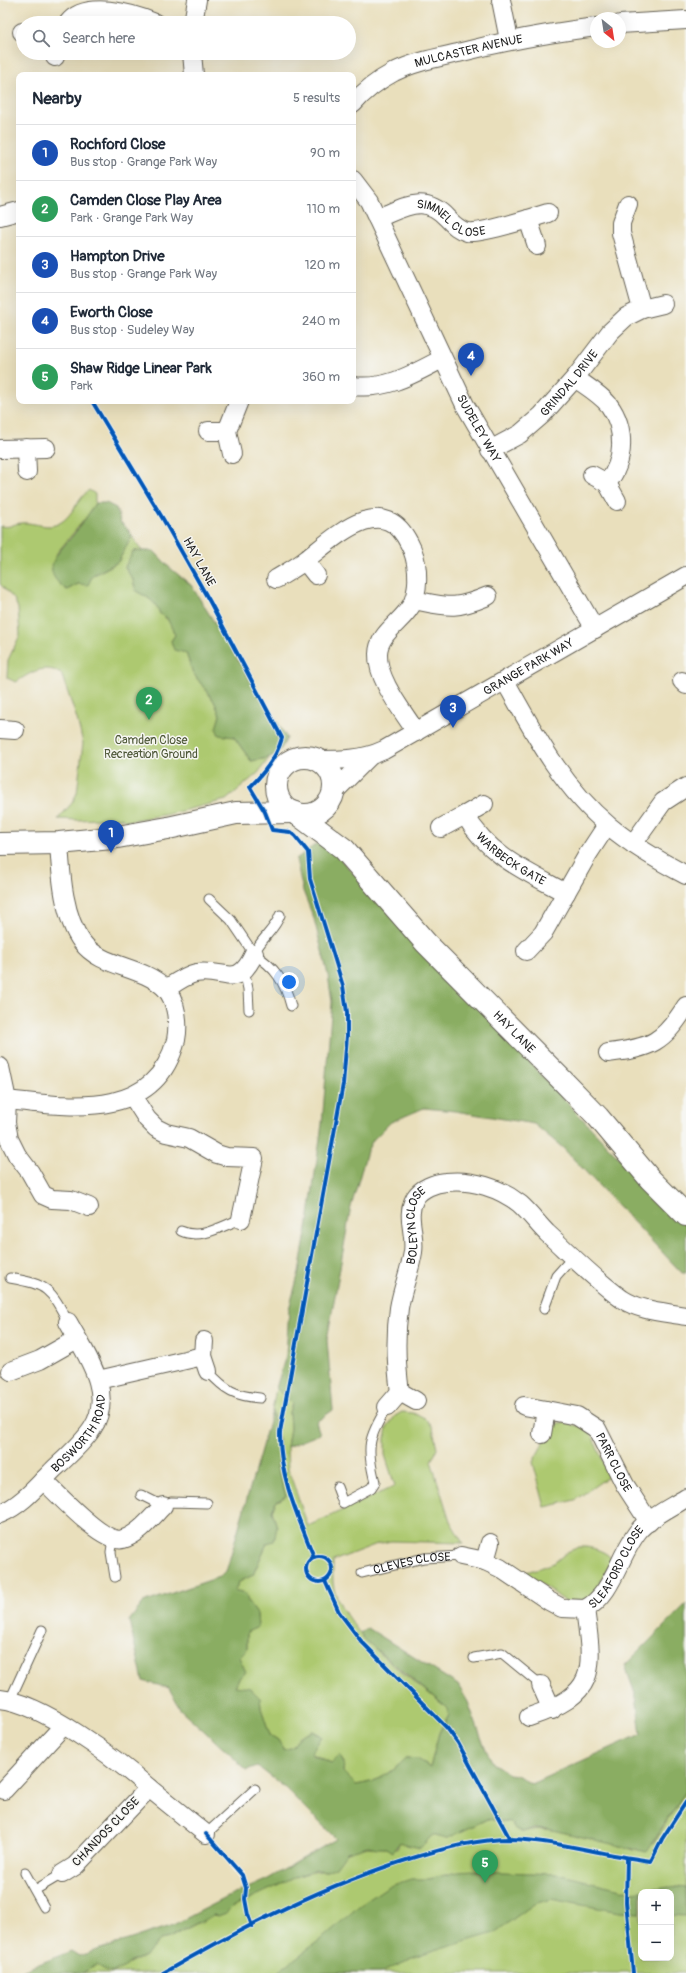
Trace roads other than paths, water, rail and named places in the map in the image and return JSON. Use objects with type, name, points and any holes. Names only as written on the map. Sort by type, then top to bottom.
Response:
[{"type":"street","points":[[194,16],[197,0]]},
{"type":"street","points":[[501,0],[509,40]]},
{"type":"street","points":[[75,16],[78,13],[96,8],[137,16]]},
{"type":"street","points":[[626,24],[686,20]]},
{"type":"street","name":"MULCASTER AVENUE","points":[[356,101],[372,86],[394,72],[408,66],[509,40],[590,28]]},
{"type":"street","points":[[193,60],[194,72]]},
{"type":"street","name":"SUDELEY WAY","points":[[356,184],[366,197],[377,218],[442,359],[490,450],[595,629]]},
{"type":"street","name":"SIMNEL CLOSE","points":[[377,218],[410,206],[427,204],[439,210],[459,229],[466,232],[479,231],[548,213]]},
{"type":"street","points":[[628,204],[621,223],[622,243],[642,309]]},
{"type":"street","points":[[0,216],[16,212]]},
{"type":"street","points":[[528,219],[537,246]]},
{"type":"street","name":"GRINDAL DRIVE","points":[[490,450],[529,428],[542,416],[575,378],[610,332],[626,317],[642,309],[663,304]]},
{"type":"street","points":[[356,386],[369,387],[392,383],[442,359]]},
{"type":"street","points":[[575,378],[608,404],[616,418],[621,441],[621,454],[615,473],[599,479],[617,501]]},
{"type":"street","points":[[232,454],[226,431],[238,404]]},
{"type":"street","points":[[208,432],[226,431]]},
{"type":"street","points":[[26,448],[27,472]]},
{"type":"street","points":[[0,449],[46,448]]},
{"type":"street","points":[[276,579],[305,561],[352,525],[369,519],[384,520],[397,527],[404,534],[412,549],[416,569],[414,600],[410,608],[383,639],[378,653],[380,670],[384,679],[416,732]]},
{"type":"street","points":[[305,561],[316,575]]},
{"type":"street","name":"GRANGE PARK WAY","points":[[236,813],[277,778],[282,768],[294,759],[304,757],[317,760],[357,759],[370,756],[416,732],[686,576]]},
{"type":"street","points":[[414,600],[450,607],[468,604],[488,596]]},
{"type":"street","points":[[505,681],[548,756],[563,778],[608,825],[633,844],[686,875]]},
{"type":"street","name":"GRANGE PARK WAY","points":[[0,844],[58,843],[112,838],[150,832],[236,813],[295,813],[306,815],[317,812],[326,806],[332,796],[370,756]]},
{"type":"street","points":[[317,760],[327,767],[331,773],[333,783],[332,796]]},
{"type":"street","points":[[277,778],[276,788],[279,799],[287,809],[295,813]]},
{"type":"street","points":[[633,844],[663,802],[686,788]]},
{"type":"street","name":"HAY LANE","points":[[332,796],[337,832],[344,849]]},
{"type":"street","points":[[441,828],[484,804]]},
{"type":"street","name":"HAY LANE","points":[[295,813],[344,849],[426,943],[598,1117],[650,1179],[686,1215]]},
{"type":"street","name":"WARBECK GATE","points":[[465,814],[482,839],[497,853],[566,893]]},
{"type":"street","points":[[526,951],[543,933],[608,825]]},
{"type":"street","points":[[7,1100],[75,1106],[96,1105],[133,1097],[154,1079],[165,1066],[172,1052],[176,1038],[176,1014],[166,989],[141,973],[100,958],[90,951],[82,942],[71,917],[63,892],[58,843]]},
{"type":"street","points":[[166,989],[195,973],[205,972],[232,976],[244,970],[254,954]]},
{"type":"street","points":[[608,1053],[640,1048],[662,1038],[686,1006]]},
{"type":"street","points":[[0,1067],[7,1100],[6,1123],[9,1139],[17,1155],[30,1172],[43,1195],[52,1199],[70,1200],[90,1206]]},
{"type":"street","points":[[133,1097],[147,1119],[156,1128],[166,1133],[189,1138],[217,1154],[227,1157],[254,1158],[241,1219]]},
{"type":"street","name":"BOLEYN CLOSE","points":[[400,1392],[396,1364],[397,1327],[413,1253],[410,1212],[416,1197],[421,1191],[440,1183],[458,1182],[482,1185],[501,1192],[519,1204],[573,1256],[621,1298],[631,1304],[686,1316]]},
{"type":"street","name":"BOSWORTH ROAD","points":[[0,1514],[16,1505],[43,1480],[92,1430],[98,1418],[101,1397],[98,1380],[68,1322]]},
{"type":"street","points":[[6,1370],[40,1360],[77,1339]]},
{"type":"street","name":"BOSWORTH ROAD","points":[[98,1380],[205,1356]]},
{"type":"street","points":[[387,1407],[400,1392],[416,1401]]},
{"type":"street","name":"PARR CLOSE","points":[[524,1406],[577,1416],[597,1429],[625,1485],[649,1522]]},
{"type":"street","points":[[542,1434],[546,1410]]},
{"type":"street","name":"BOSWORTH ROAD","points":[[43,1480],[98,1531],[113,1539]]},
{"type":"street","name":"SLEAFORD CLOSE","points":[[529,1717],[552,1710],[566,1703],[576,1694],[586,1680],[589,1668],[590,1649],[585,1608],[595,1604],[604,1594],[625,1550],[641,1529],[649,1522],[686,1498]]},
{"type":"street","points":[[113,1539],[122,1540],[133,1533],[163,1506]]},
{"type":"street","points":[[485,1560],[490,1543]]},
{"type":"street","name":"CLEVES CLOSE","points":[[461,1556],[485,1560],[512,1575],[549,1601],[562,1608],[585,1608]]},
{"type":"street","points":[[541,1685],[552,1710]]},
{"type":"street","name":"CHANDOS CLOSE","points":[[5,1700],[34,1709],[121,1764],[206,1834]]},
{"type":"street","points":[[2,1792],[63,1726]]},
{"type":"street","name":"CHANDOS CLOSE","points":[[62,1874],[75,1866],[149,1788]]},
{"type":"lane","points":[[209,899],[231,920],[254,954],[272,967],[278,974],[287,990],[291,1006]]},
{"type":"lane","points":[[254,954],[259,942],[274,926],[280,915]]},
{"type":"lane","points":[[244,970],[248,989],[249,1010]]},
{"type":"lane","points":[[181,1231],[189,1234],[201,1235],[241,1219]]},
{"type":"lane","points":[[544,1309],[556,1276],[573,1256]]},
{"type":"lane","points":[[10,1278],[34,1282],[44,1287],[54,1296],[68,1322]]},
{"type":"lane","points":[[205,1356],[216,1380],[233,1394],[242,1397],[260,1398]]},
{"type":"lane","points":[[337,1487],[343,1503],[371,1488],[376,1482],[370,1463],[371,1437],[387,1407]]},
{"type":"lane","points":[[141,1494],[163,1506],[170,1502],[207,1503]]},
{"type":"lane","points":[[113,1539],[111,1552],[115,1577]]},
{"type":"lane","name":"CLEVES CLOSE","points":[[362,1573],[424,1558],[461,1556]]},
{"type":"lane","points":[[5,1700],[42,1630]]},
{"type":"lane","points":[[474,1658],[502,1653],[541,1685]]},
{"type":"lane","points":[[206,1834],[255,1789]]},
{"type":"lane","points":[[25,1873],[44,1907]]},
{"type":"lane","points":[[35,1890],[62,1874]]},
{"type":"place","name":"Eworth Close","points":[[471,376]]},
{"type":"place","name":"Camden Close Play Area","points":[[149,720]]},
{"type":"place","name":"Hampton Drive","points":[[453,728]]},
{"type":"place","name":"Rochford Close","points":[[111,853]]},
{"type":"place","name":"Shaw Ridge Linear Park","points":[[485,1883]]},
{"type":"park label","name":"Camden Close Recreation Ground","points":[[151,747]]}]
